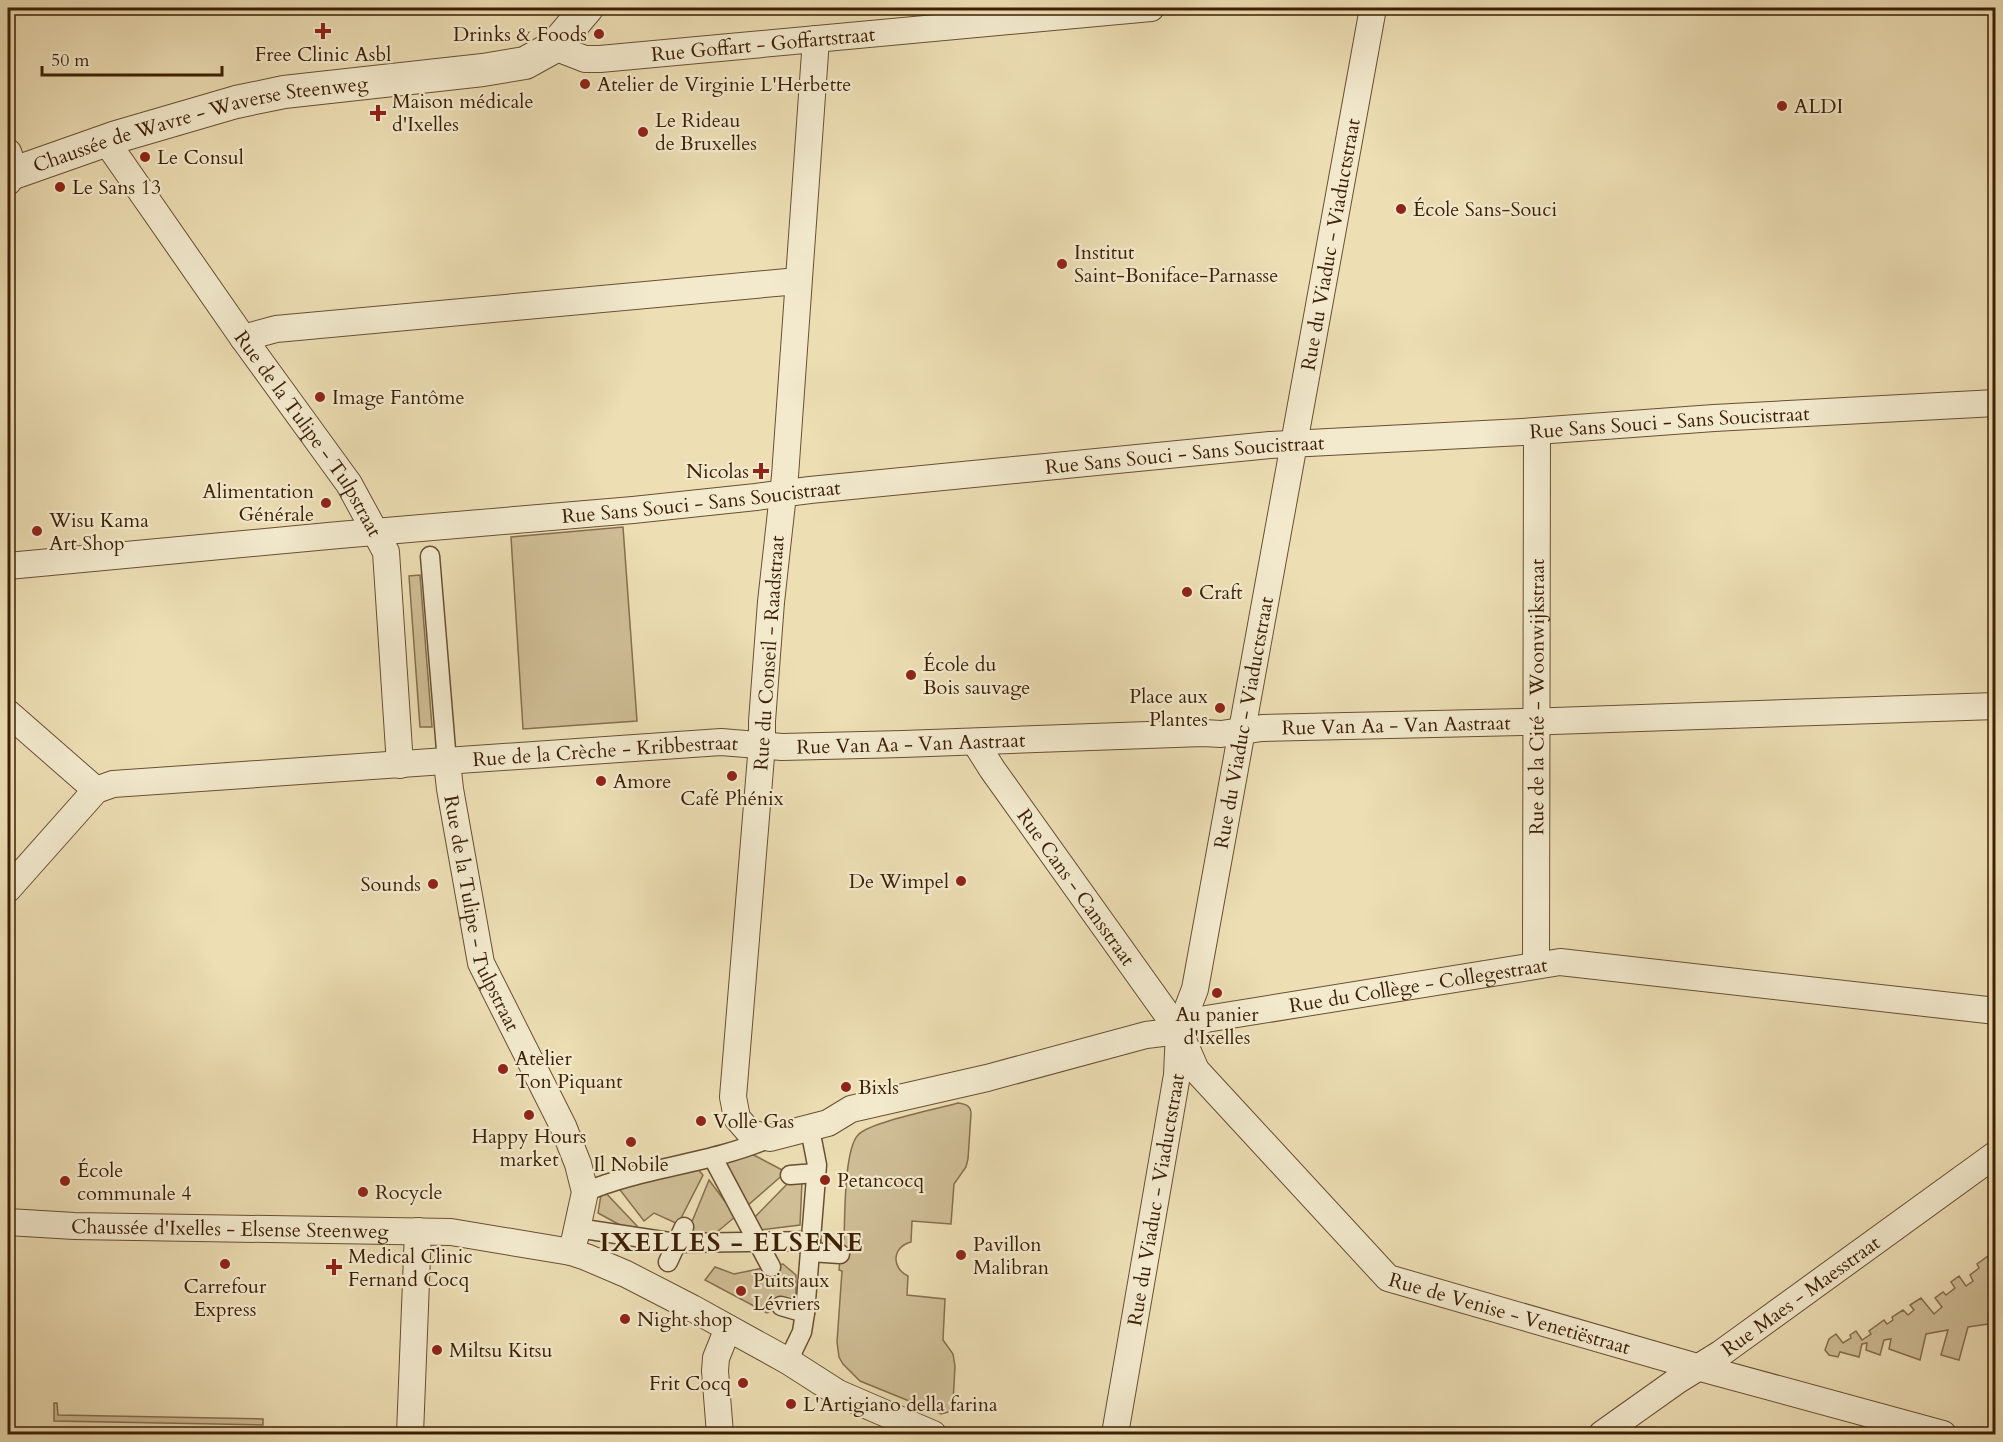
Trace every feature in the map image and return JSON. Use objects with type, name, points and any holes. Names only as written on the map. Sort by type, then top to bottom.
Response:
[{"type":"street","name":"Chaussée de Wavre - Waverse Steenweg","points":[[8,171],[255,98],[284,92],[483,70],[525,63],[554,47],[587,8]]},
{"type":"street","name":"Rue Goffart - Goffartstraat","points":[[554,47],[585,59],[600,59],[1151,8]]},
{"type":"street","name":"Rue du Viaduc - Viaductstraat","points":[[1115,1434],[1178,1075],[1179,1031],[1195,989],[1373,8]]},
{"type":"street","name":"Rue du Conseil - Raadstraat","points":[[770,1138],[750,1133],[737,1118],[733,1097],[762,744],[771,602],[783,494],[816,39]]},
{"type":"street","name":"Rue de la Tulipe - Tulpstraat","points":[[106,141],[243,338],[349,484],[386,552],[400,765]]},
{"type":"street","points":[[243,338],[276,329],[798,281]]},
{"type":"street","name":"Rue Sans Souci - Sans Soucistraat","points":[[8,566],[609,512],[810,490],[1293,444],[1995,403]]},
{"type":"street","name":"Rue de la Cité - Woonwijkstraat","points":[[1536,964],[1537,431]]},
{"type":"street","name":"Rue de la Tulipe - Tulpstraat","points":[[430,555],[450,789],[482,963],[563,1126],[578,1164],[601,1187],[578,1228],[571,1252]]},
{"type":"street","name":"Rue Van Aa - Van Aastraat","points":[[762,744],[782,747],[975,742],[1221,734],[1262,728],[1536,722],[1995,706]]},
{"type":"street","points":[[8,713],[96,790],[8,890]]},
{"type":"street","name":"Rue de la Crèche - Kribbestraat","points":[[96,790],[113,784],[721,742],[762,744]]},
{"type":"street","name":"Rue Cans - Cansstraat","points":[[975,742],[1179,1031]]},
{"type":"street","name":"Rue du Collège - Collegestraat","points":[[770,1138],[828,1123],[851,1109],[987,1078],[1146,1035],[1179,1031],[1206,1019],[1536,964],[1560,962],[1995,1011]]},
{"type":"street","name":"Rue de Venise - Venetiëstraat","points":[[1179,1031],[1196,1070],[1388,1278],[1697,1367],[1943,1434]]},
{"type":"street","points":[[788,1361],[802,1332],[805,1313],[817,1165],[810,1129]]},
{"type":"street","points":[[601,1187],[713,1158],[770,1138]]},
{"type":"street","name":"Rue Maes - Maesstraat","points":[[1602,1434],[1697,1367],[1720,1354],[1995,1154]]},
{"type":"street","points":[[706,1178],[713,1158]]},
{"type":"street","points":[[713,1158],[748,1214],[771,1267]]},
{"type":"street","points":[[790,1175],[816,1173]]},
{"type":"street","name":"Chaussée d'Ixelles - Elsense Steenweg","points":[[8,1222],[85,1226],[451,1232],[571,1252],[626,1274],[788,1361],[838,1393],[933,1434]]},
{"type":"street","points":[[668,1262],[684,1227]]},
{"type":"street","points":[[578,1228],[637,1235],[676,1244],[760,1242],[810,1247],[840,1254]]},
{"type":"street","points":[[410,1434],[418,1231]]},
{"type":"street","points":[[781,1306],[805,1313]]},
{"type":"street","points":[[720,1434],[715,1371],[716,1358],[728,1328]]},
{"type":"shaded area","points":[[623,527],[637,721],[523,729],[511,537]]},
{"type":"shaded area","points":[[420,575],[432,727],[420,727],[409,576]]},
{"type":"shaded area","points":[[958,1103],[967,1106],[971,1114],[968,1159],[966,1167],[954,1184],[951,1224],[912,1221],[911,1242],[900,1248],[896,1258],[899,1268],[908,1276],[907,1295],[945,1299],[943,1340],[953,1354],[955,1366],[953,1403],[948,1412],[941,1414],[860,1381],[843,1364],[839,1357],[837,1342],[842,1271],[839,1270],[842,1239],[844,1239],[848,1168],[853,1143],[858,1135],[876,1125]]},
{"type":"shaded area","points":[[750,1153],[786,1172],[747,1206],[724,1159]]},
{"type":"shaded area","points":[[695,1166],[703,1175],[678,1224],[654,1213],[644,1221],[617,1186]]},
{"type":"shaded area","points":[[794,1177],[802,1182],[800,1225],[759,1230],[754,1218]]},
{"type":"shaded area","points":[[709,1180],[736,1216],[710,1238],[689,1229]]},
{"type":"shaded area","points":[[602,1189],[637,1226],[631,1231],[598,1213]]},
{"type":"shaded area","points":[[1995,1251],[1995,1323],[1968,1327],[1959,1360],[1941,1355],[1948,1330],[1926,1334],[1920,1360],[1889,1349],[1891,1339],[1884,1340],[1880,1355],[1866,1350],[1867,1343],[1862,1344],[1859,1357],[1840,1352],[1838,1357],[1829,1355],[1825,1350],[1829,1339],[1836,1334],[1843,1343],[1856,1331],[1862,1340],[1871,1334],[1869,1331],[1884,1320],[1887,1324],[1893,1320],[1892,1317],[1903,1310],[1908,1315],[1914,1310],[1910,1305],[1921,1298],[1934,1314],[1942,1307],[1935,1298],[1943,1292],[1946,1295],[1955,1288],[1951,1282],[1959,1276],[1966,1286],[1973,1281],[1970,1275],[1979,1268],[1977,1264]]},
{"type":"shaded area","points":[[783,1264],[796,1275],[796,1299],[767,1313],[705,1280],[715,1267],[734,1274]]},
{"type":"shaded area","points":[[54,1403],[57,1403],[58,1415],[263,1419],[263,1425],[54,1421]]},
{"type":"place","name":"Free Clinic Asbl","points":[[323,31]]},
{"type":"place","name":"Drinks & Foods","points":[[599,34]]},
{"type":"place","name":"Atelier de Virginie L'Herbette","points":[[585,84]]},
{"type":"place","name":"ALDI","points":[[1782,106]]},
{"type":"place","name":"Maison médicale d'Ixelles","points":[[378,113]]},
{"type":"place","name":"Le Rideau de Bruxelles","points":[[643,132]]},
{"type":"place","name":"Le Consul","points":[[145,157]]},
{"type":"place","name":"Le Sans 13","points":[[60,187]]},
{"type":"place","name":"École Sans-Souci","points":[[1401,209]]},
{"type":"place","name":"Institut Saint-Boniface-Parnasse","points":[[1062,264]]},
{"type":"place","name":"Image Fantôme","points":[[320,397]]},
{"type":"place","name":"Nicolas","points":[[761,471]]},
{"type":"place","name":"Alimentation Générale","points":[[326,503]]},
{"type":"place","name":"Wisu Kama Art Shop","points":[[37,531]]},
{"type":"place","name":"Craft","points":[[1187,592]]},
{"type":"place","name":"École du Bois sauvage","points":[[911,675]]},
{"type":"place","name":"Place aux Plantes","points":[[1220,708]]},
{"type":"place","name":"Café Phénix","points":[[732,776]]},
{"type":"place","name":"Amore","points":[[601,781]]},
{"type":"place","name":"De Wimpel","points":[[961,881]]},
{"type":"place","name":"Sounds","points":[[433,884]]},
{"type":"place","name":"Au panier d'Ixelles","points":[[1217,993]]},
{"type":"place","name":"Atelier Ton Piquant","points":[[503,1069]]},
{"type":"place","name":"Bixls","points":[[846,1087]]},
{"type":"place","name":"Happy Hours market","points":[[529,1115]]},
{"type":"place","name":"Volle Gas","points":[[701,1121]]},
{"type":"place","name":"Il Nobile","points":[[631,1142]]},
{"type":"place","name":"Petancocq","points":[[825,1180]]},
{"type":"place","name":"École communale 4","points":[[65,1181]]},
{"type":"place","name":"Rocycle","points":[[363,1192]]},
{"type":"place","name":"Pavillon Malibran","points":[[961,1255]]},
{"type":"place","name":"Carrefour Express","points":[[225,1264]]},
{"type":"place","name":"Medical Clinic Fernand Cocq","points":[[334,1267]]},
{"type":"place","name":"Puits aux Lévriers","points":[[741,1291]]},
{"type":"place","name":"Night shop","points":[[625,1319]]},
{"type":"place","name":"Miltsu Kitsu","points":[[437,1350]]},
{"type":"place","name":"Frit Cocq","points":[[743,1383]]},
{"type":"place","name":"L'Artigiano della farina","points":[[791,1404]]},
{"type":"district","name":"IXELLES - ELSENE","points":[[732,1242]]}]
